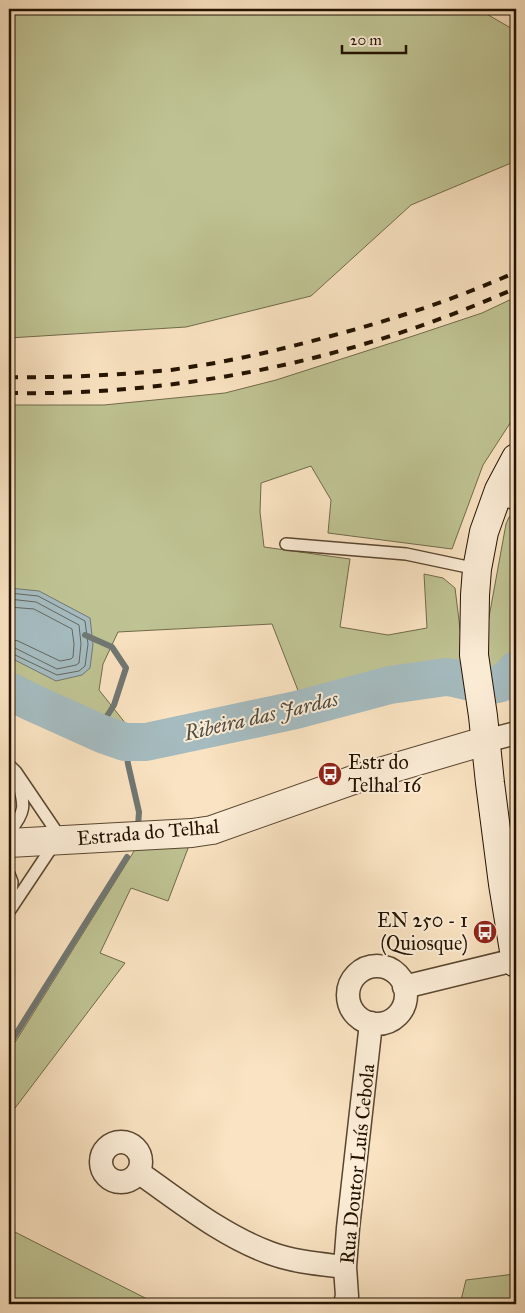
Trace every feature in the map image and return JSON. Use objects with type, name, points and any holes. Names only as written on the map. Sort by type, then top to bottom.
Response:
[{"type":"main road","points":[[516,458],[508,471],[507,496],[484,532],[477,569],[474,655],[503,884],[516,962]]},
{"type":"main road","name":"Estrada do Telhal","points":[[9,844],[192,833],[212,830],[356,779],[484,728]]},
{"type":"street","points":[[484,728],[516,733]]},
{"type":"street","points":[[404,987],[516,962]]},
{"type":"street","points":[[376,966],[394,972],[400,978],[404,987],[406,997],[403,1006],[398,1014],[381,1024],[371,1024],[363,1020],[350,1007],[348,988],[358,972],[367,968],[376,966]]},
{"type":"street","name":"Rua Doutor Luís Cebola","points":[[345,1304],[348,1228],[371,1024]]},
{"type":"street","points":[[138,1172],[210,1222],[240,1240],[271,1254],[306,1263],[345,1267]]},
{"type":"lane","points":[[286,544],[406,554],[477,569]]},
{"type":"lane","points":[[9,910],[56,841],[54,828],[12,769]]},
{"type":"lane","points":[[9,832],[22,812],[23,799],[12,769]]},
{"type":"lane","points":[[9,874],[12,882],[9,910]]},
{"type":"green space","points":[[9,9],[478,9],[516,31],[516,161],[411,205],[311,296],[186,327],[9,338]]},
{"type":"green space","points":[[516,297],[516,414],[483,465],[452,549],[328,533],[331,500],[311,466],[261,483],[260,512],[264,547],[350,559],[340,627],[388,635],[427,628],[424,574],[443,578],[455,588],[468,693],[443,686],[399,693],[144,749],[92,737],[9,698],[9,405],[104,405],[225,393],[276,380],[482,313]],"holes":[[[272,624],[299,693],[130,729],[99,690],[103,664],[118,632]]]},
{"type":"green space","points":[[516,513],[516,688],[492,703],[485,654],[487,628],[506,524],[509,517]]},
{"type":"green space","points":[[141,840],[190,843],[168,901],[131,888],[100,953],[125,963],[9,1116],[9,1052]]},
{"type":"green space","points":[[9,1229],[157,1304],[9,1304]]},
{"type":"green space","points":[[516,1273],[516,1304],[460,1304],[466,1280]]},
{"type":"water","points":[[9,588],[39,591],[90,618],[93,644],[90,668],[82,675],[56,681],[9,657]]},
{"type":"waterway","points":[[85,635],[112,647],[126,668],[114,705],[97,732]]},
{"type":"waterway","name":"Ribeira das Jardas","points":[[9,691],[102,734],[125,742],[146,742],[296,710],[390,685],[446,677],[491,685],[499,684],[516,670]]},
{"type":"waterway","points":[[125,742],[139,812],[138,826]]},
{"type":"waterway","points":[[9,1045],[127,857]]},
{"type":"railway","points":[[9,377],[70,377],[151,372],[209,364],[270,352],[402,315],[448,300],[516,272]]},
{"type":"railway","points":[[9,393],[75,392],[140,388],[205,380],[268,368],[332,353],[394,335],[516,288]]},
{"type":"place","name":"Estr do Telhal 16","points":[[330,774]]},
{"type":"place","name":"EN 250 - 1 (Quiosque)","points":[[485,932]]}]
